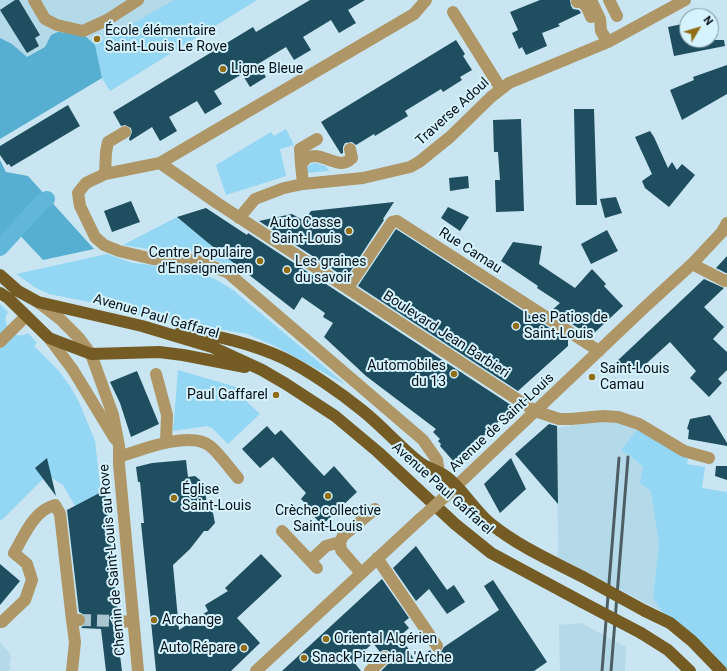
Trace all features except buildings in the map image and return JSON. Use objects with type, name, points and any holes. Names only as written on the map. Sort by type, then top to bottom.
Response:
[{"type":"main road","name":"Chemin de Saint-Louis au Rove","points":[[0,275],[18,291],[38,302]]},
{"type":"main road","name":"Chemin de Saint-Louis au Rove","points":[[0,293],[8,298],[49,338]]},
{"type":"main road","name":"Avenue Paul Gaffarel","points":[[38,302],[142,326],[212,347],[262,370],[335,416],[378,452],[455,524],[492,553],[641,633],[668,650],[690,671]]},
{"type":"main road","points":[[142,326],[206,334],[233,340],[284,358],[320,380],[364,411],[420,463],[447,477],[452,490],[490,524],[532,551],[670,623],[692,641],[720,671]]},
{"type":"main road","name":"Avenue Paul Gaffarel","points":[[49,338],[91,354],[159,352],[262,370]]},
{"type":"street","points":[[34,0],[45,19],[57,25],[83,30],[107,20],[138,0]]},
{"type":"street","points":[[426,0],[414,14],[160,163],[105,174],[86,183],[78,193],[80,206],[89,226],[95,237],[104,245],[118,252],[153,259],[194,260],[227,272],[423,440],[437,460],[439,473]]},
{"type":"street","points":[[591,0],[600,19],[601,31]]},
{"type":"street","points":[[609,0],[617,16]]},
{"type":"street","name":"Traverse Adoul","points":[[239,218],[255,199],[284,188],[303,184],[363,178],[410,167],[419,162],[450,138],[491,96],[509,83],[608,42],[666,4],[685,0]]},
{"type":"street","points":[[577,2],[583,3],[593,23],[601,31],[608,42]]},
{"type":"street","points":[[453,12],[501,89]]},
{"type":"street","points":[[105,174],[108,142],[125,132]]},
{"type":"street","points":[[303,184],[300,149],[317,139]]},
{"type":"street","points":[[301,164],[309,157],[318,156],[338,163],[350,160],[352,158],[350,149]]},
{"type":"street","points":[[160,163],[239,218]]},
{"type":"street","name":"Boulevard Jean Barbieri","points":[[239,218],[535,411],[559,419],[603,416],[618,417],[639,424],[684,451],[709,458]]},
{"type":"street","name":"Rue Camau","points":[[348,288],[392,222],[397,221],[599,351]]},
{"type":"street","name":"Avenue de Saint-Louis","points":[[256,671],[452,490],[692,264],[722,232],[727,223]]},
{"type":"street","points":[[692,264],[725,281],[727,280]]},
{"type":"street","name":"Chemin de Saint-Louis au Rove","points":[[38,302],[60,319],[79,338],[91,354],[113,415],[119,451],[138,671]]},
{"type":"street","points":[[0,342],[26,316]]},
{"type":"street","name":"Chemin de Saint-Louis au Rove","points":[[49,338],[73,370],[119,451]]},
{"type":"street","points":[[156,374],[167,415],[166,442]]},
{"type":"street","points":[[119,451],[166,442],[197,440],[210,445],[238,478]]},
{"type":"street","points":[[2,622],[25,600],[32,580],[27,564],[14,553],[41,511],[54,505],[60,514],[76,620],[72,671]]},
{"type":"street","points":[[362,573],[341,550],[340,542],[343,536],[375,509]]},
{"type":"street","points":[[282,531],[314,564],[326,546],[340,542]]},
{"type":"street","points":[[377,558],[436,646]]},
{"type":"street","points":[[118,621],[134,622]]},
{"type":"street","points":[[370,671],[385,657]]},
{"type":"shaded area","name":"École élémentaire Saint-Louis Le Rove","points":[[0,0],[257,0],[110,91],[102,78],[0,139]]},
{"type":"shaded area","points":[[174,0],[257,0],[110,91],[102,78],[95,45]]},
{"type":"shaded area","points":[[58,32],[83,34],[95,45],[102,78],[0,139],[0,38],[12,44],[27,57],[45,47],[51,35]]},
{"type":"shaded area","points":[[286,129],[294,145],[280,149],[286,176],[226,195],[216,165],[271,132],[274,136]]},
{"type":"shaded area","points":[[0,160],[6,172],[28,176],[94,249],[43,260],[14,229],[0,244]]},
{"type":"shaded area","points":[[315,163],[326,166],[329,171],[306,173],[308,166]]},
{"type":"shaded area","points":[[177,217],[207,242],[241,267],[228,265],[192,252],[180,254],[123,245]]},
{"type":"shaded area","points":[[107,254],[132,263],[183,268],[217,280],[233,290],[346,385],[277,347],[247,334],[114,311],[114,307],[49,294],[36,288],[16,274]]},
{"type":"shaded area","points":[[0,304],[8,312],[6,321],[9,330],[17,335],[28,333],[37,343],[34,346],[58,370],[70,386],[79,402],[95,441],[101,492],[75,506],[63,485],[47,475],[3,519],[0,520]]},
{"type":"shaded area","points":[[178,370],[236,387],[248,393],[243,398],[260,414],[228,444],[212,428],[207,426],[173,431]]},
{"type":"shaded area","points":[[595,421],[615,422],[638,429],[621,450],[643,467],[651,490],[659,544],[653,597],[661,611],[558,557],[557,428]]},
{"type":"shaded area","points":[[638,429],[688,459],[687,464],[705,467],[702,488],[727,492],[727,669],[708,648],[682,625],[661,611],[653,597],[659,544],[651,491],[640,483],[643,467],[621,450]]},
{"type":"shaded area","points":[[581,623],[626,647],[625,671],[560,671],[559,625]]},
{"type":"shaded area","points":[[0,642],[10,654],[11,659],[9,665],[11,668],[8,671],[0,671]]},
{"type":"waterway","points":[[0,248],[42,202],[47,199]]},
{"type":"tunnel","points":[[79,620],[118,621]]},
{"type":"railway","points":[[611,671],[628,457]]},
{"type":"railway","points":[[602,671],[619,458]]},
{"type":"place","name":"École élémentaire Saint-Louis Le Rove","points":[[97,39]]},
{"type":"place","name":"Ligne Bleue","points":[[223,69]]},
{"type":"place","name":"Auto Casse Saint-Louis","points":[[349,231]]},
{"type":"place","name":"Centre Populaire d'Enseignemen","points":[[260,261]]},
{"type":"place","name":"Les graines du savoir","points":[[287,270]]},
{"type":"place","name":"Les Patios de Saint-Louis","points":[[516,326]]},
{"type":"place","name":"Automobiles du 13","points":[[454,374]]},
{"type":"place","name":"Saint-Louis Camau","points":[[592,377]]},
{"type":"place","name":"Paul Gaffarel","points":[[276,395]]},
{"type":"place","name":"Crèche collective Saint-Louis","points":[[328,496]]},
{"type":"place","name":"Église Saint-Louis","points":[[174,498]]},
{"type":"place","name":"Archange","points":[[154,620]]},
{"type":"place","name":"Oriental Algérien","points":[[326,639]]},
{"type":"place","name":"Auto Répare","points":[[244,648]]},
{"type":"place","name":"Snack Pizzeria L'Arche","points":[[304,658]]}]
